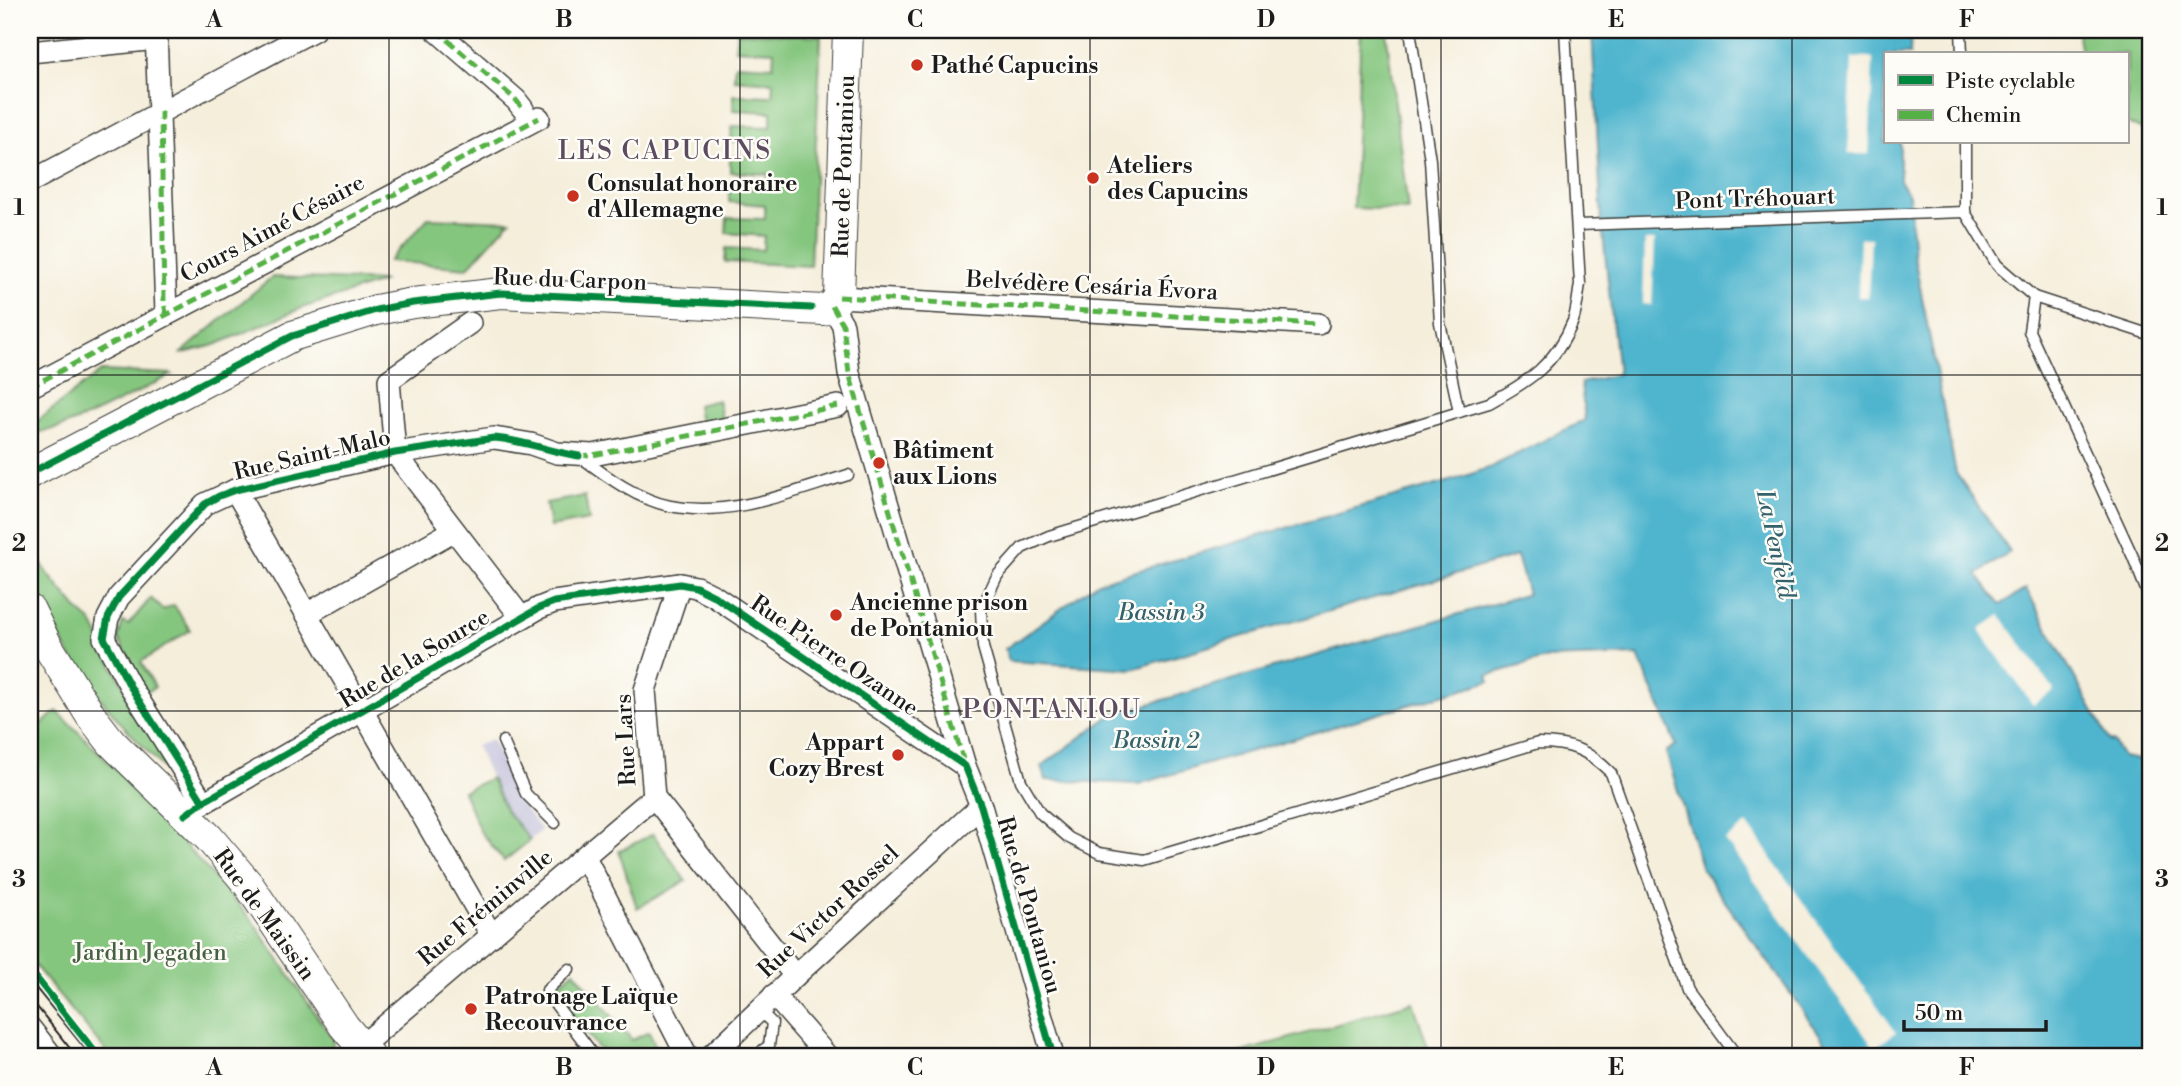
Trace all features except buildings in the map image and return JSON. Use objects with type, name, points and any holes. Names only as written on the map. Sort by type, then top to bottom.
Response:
[{"type":"street","points":[[30,183],[314,30]]},
{"type":"street","name":"Cours Aimé Césaire","points":[[30,387],[531,113],[436,30]]},
{"type":"street","name":"Rue de Pontaniou","points":[[848,30],[847,302],[842,325],[849,373],[965,766],[981,806],[1053,1056]]},
{"type":"street","points":[[30,52],[157,34],[166,313]]},
{"type":"street","name":"Rue du Carpon","points":[[30,473],[292,336],[376,310],[471,309],[506,293],[823,310],[847,302]]},
{"type":"street","name":"Belvédère Cesária Évora","points":[[847,302],[1318,324]]},
{"type":"street","points":[[471,309],[390,380],[394,453],[521,617]]},
{"type":"street","name":"Rue Saint-Malo","points":[[194,809],[104,638],[108,618],[119,597],[205,504],[234,491],[394,453],[494,438],[558,453],[593,455],[838,406]]},
{"type":"street","points":[[234,491],[492,936]]},
{"type":"street","points":[[307,614],[453,531]]},
{"type":"street","name":"Rue de la Source","points":[[194,809],[521,617],[554,603],[680,584]]},
{"type":"street","name":"Rue Pierre Ozanne","points":[[680,584],[696,587],[714,596],[965,766]]},
{"type":"street","name":"Rue Lars","points":[[680,584],[645,690],[654,797],[795,975]]},
{"type":"street","name":"Rue de Maissin","points":[[30,610],[54,656],[91,716],[112,743],[194,809],[209,838],[248,884],[360,1053]]},
{"type":"street","name":"Rue Fréminville","points":[[360,1053],[492,936],[580,851],[654,797]]},
{"type":"street","name":"Rue Victor Rossel","points":[[718,1053],[795,975],[981,806]]},
{"type":"street","points":[[580,851],[687,1056]]},
{"type":"street","points":[[767,1003],[827,1056]]},
{"type":"street","points":[[30,1029],[52,1056]]},
{"type":"lane","points":[[1409,30],[1430,160],[1440,323],[1459,412]]},
{"type":"lane","points":[[1565,30],[1580,284],[1573,320],[1554,356],[1524,385],[1489,403],[1049,536],[1022,548],[997,576],[981,610],[983,647],[1021,781],[1040,813],[1069,838],[1099,853],[1144,860],[1538,743],[1563,743],[1597,758],[1611,773],[1687,988],[1737,1056]]},
{"type":"lane","points":[[1961,30],[1962,52]]},
{"type":"lane","points":[[1965,144],[1965,212],[1997,265],[2034,297],[2151,335]]},
{"type":"lane","name":"Pont Tréhouart","points":[[1577,226],[1965,212]]},
{"type":"lane","points":[[2034,297],[2029,331],[2151,602]]},
{"type":"lane","points":[[579,456],[598,471],[641,496],[670,506],[688,508],[744,506],[848,475]]},
{"type":"lane","points":[[503,741],[526,794],[555,823]]},
{"type":"lane","points":[[569,969],[547,990],[593,1054]]},
{"type":"lane","points":[[767,1003],[772,1023],[769,1046],[763,1051],[768,1056]]},
{"type":"shaded area","points":[[492,739],[518,800],[542,830],[530,840],[505,810],[476,746]]},
{"type":"green space","points":[[1361,30],[1386,30],[1408,210],[1353,208]]},
{"type":"green space","points":[[2077,30],[2151,30],[2151,134],[2128,123],[2128,52],[2081,52]]},
{"type":"green space","points":[[737,32],[821,36],[810,266],[725,262],[726,248],[763,250],[764,236],[726,233],[727,218],[765,219],[765,205],[729,202],[729,188],[766,188],[768,174],[730,172],[730,157],[769,157],[770,143],[731,141],[732,126],[771,127],[771,112],[733,110],[733,95],[772,96],[773,82],[734,79],[735,64],[773,66],[774,51],[735,49]]},
{"type":"green space","points":[[428,218],[510,221],[467,268],[389,261]]},
{"type":"green space","points":[[272,277],[385,281],[302,308],[215,345],[180,354]]},
{"type":"green space","points":[[101,371],[173,374],[81,419],[61,427],[30,432],[30,427]]},
{"type":"green space","points":[[718,400],[722,419],[700,424],[697,405]]},
{"type":"green space","points":[[585,496],[589,520],[550,527],[546,503]]},
{"type":"green space","points":[[30,544],[48,574],[79,611],[92,622],[113,667],[182,788],[120,722],[83,677],[30,581]]},
{"type":"green space","points":[[151,598],[163,610],[174,605],[190,630],[141,662],[155,687],[146,693],[118,638],[123,622],[128,625]]},
{"type":"green space","name":"Jardin Jegaden","points":[[57,711],[129,782],[252,920],[334,1041],[332,1047],[322,1056],[110,1056],[30,960],[30,734]]},
{"type":"green space","points":[[491,778],[506,811],[530,840],[504,861],[480,831],[463,791]]},
{"type":"green space","points":[[653,834],[686,881],[637,908],[619,851]]},
{"type":"green space","points":[[574,971],[632,1040],[649,1032],[658,1051],[654,1056],[617,1056],[598,1048],[555,993],[558,985]]},
{"type":"green space","points":[[1413,1002],[1431,1056],[1229,1056]]},
{"type":"water","points":[[1592,30],[1911,30],[1910,52],[1884,52],[1884,144],[1900,144],[1900,180],[1909,195],[1914,256],[1956,473],[2010,552],[1977,574],[2000,605],[2026,589],[2110,742],[2113,741],[2123,757],[2151,762],[2151,1056],[1835,1056],[1702,869],[1666,752],[1676,745],[1638,655],[1548,658],[1488,675],[1490,681],[1139,784],[1046,780],[1042,766],[1111,715],[1528,594],[1517,556],[1132,669],[1009,661],[1005,649],[1098,582],[1457,479],[1491,467],[1585,420],[1581,383],[1618,374],[1602,225]]},
{"type":"pier","points":[[1852,58],[1873,58],[1869,154],[1848,154]]},
{"type":"pier","points":[[1860,238],[1871,238],[1868,297],[1858,297]]},
{"type":"pier","points":[[1645,240],[1655,240],[1652,305],[1643,304]]},
{"type":"pier","points":[[2000,615],[2054,690],[2033,705],[1979,630]]},
{"type":"pier","points":[[1747,824],[1896,1032],[1874,1048],[1725,840]]},
{"type":"tram line","points":[[30,979],[30,985],[32,983],[91,1056]]},
{"type":"tram line","points":[[30,998],[76,1056]]},
{"type":"marked path","points":[[436,30],[523,109]]},
{"type":"marked path","points":[[161,111],[166,313]]},
{"type":"marked path","points":[[30,387],[539,118]]},
{"type":"marked path","points":[[839,297],[1318,324]]},
{"type":"marked path","points":[[832,306],[843,325],[849,373],[965,766]]},
{"type":"marked path","points":[[579,456],[838,406]]},
{"type":"marked path","points":[[719,1048],[725,1056]]},
{"type":"cycle path","points":[[30,473],[292,336],[376,310],[501,293],[811,308]]},
{"type":"cycle path","points":[[203,802],[130,686],[104,638],[108,618],[119,597],[205,504],[235,490],[395,453],[494,438],[579,456]]},
{"type":"cycle path","points":[[185,815],[203,802],[539,608],[554,602],[680,584],[696,587],[714,596],[965,766],[981,806],[1053,1056]]},
{"type":"cycle path","points":[[30,970],[98,1056]]},
{"type":"place","name":"Pathé Capucins","points":[[917,65]]},
{"type":"place","name":"Ateliers des Capucins","points":[[1093,178]]},
{"type":"place","name":"Consulat honoraire d'Allemagne","points":[[573,196]]},
{"type":"place","name":"Bâtiment aux Lions","points":[[879,463]]},
{"type":"place","name":"Ancienne prison de Pontaniou","points":[[836,615]]},
{"type":"place","name":"Appart Cozy Brest","points":[[898,755]]},
{"type":"place","name":"Patronage Laïque Recouvrance","points":[[471,1009]]},
{"type":"district","name":"LES CAPUCINS","points":[[665,150]]},
{"type":"district","name":"PONTANIOU","points":[[1052,709]]},
{"type":"water label","name":"La Penfeld","points":[[1776,544]]},
{"type":"water label","name":"Bassin 3","points":[[1161,612]]},
{"type":"water label","name":"Bassin 2","points":[[1156,740]]}]
